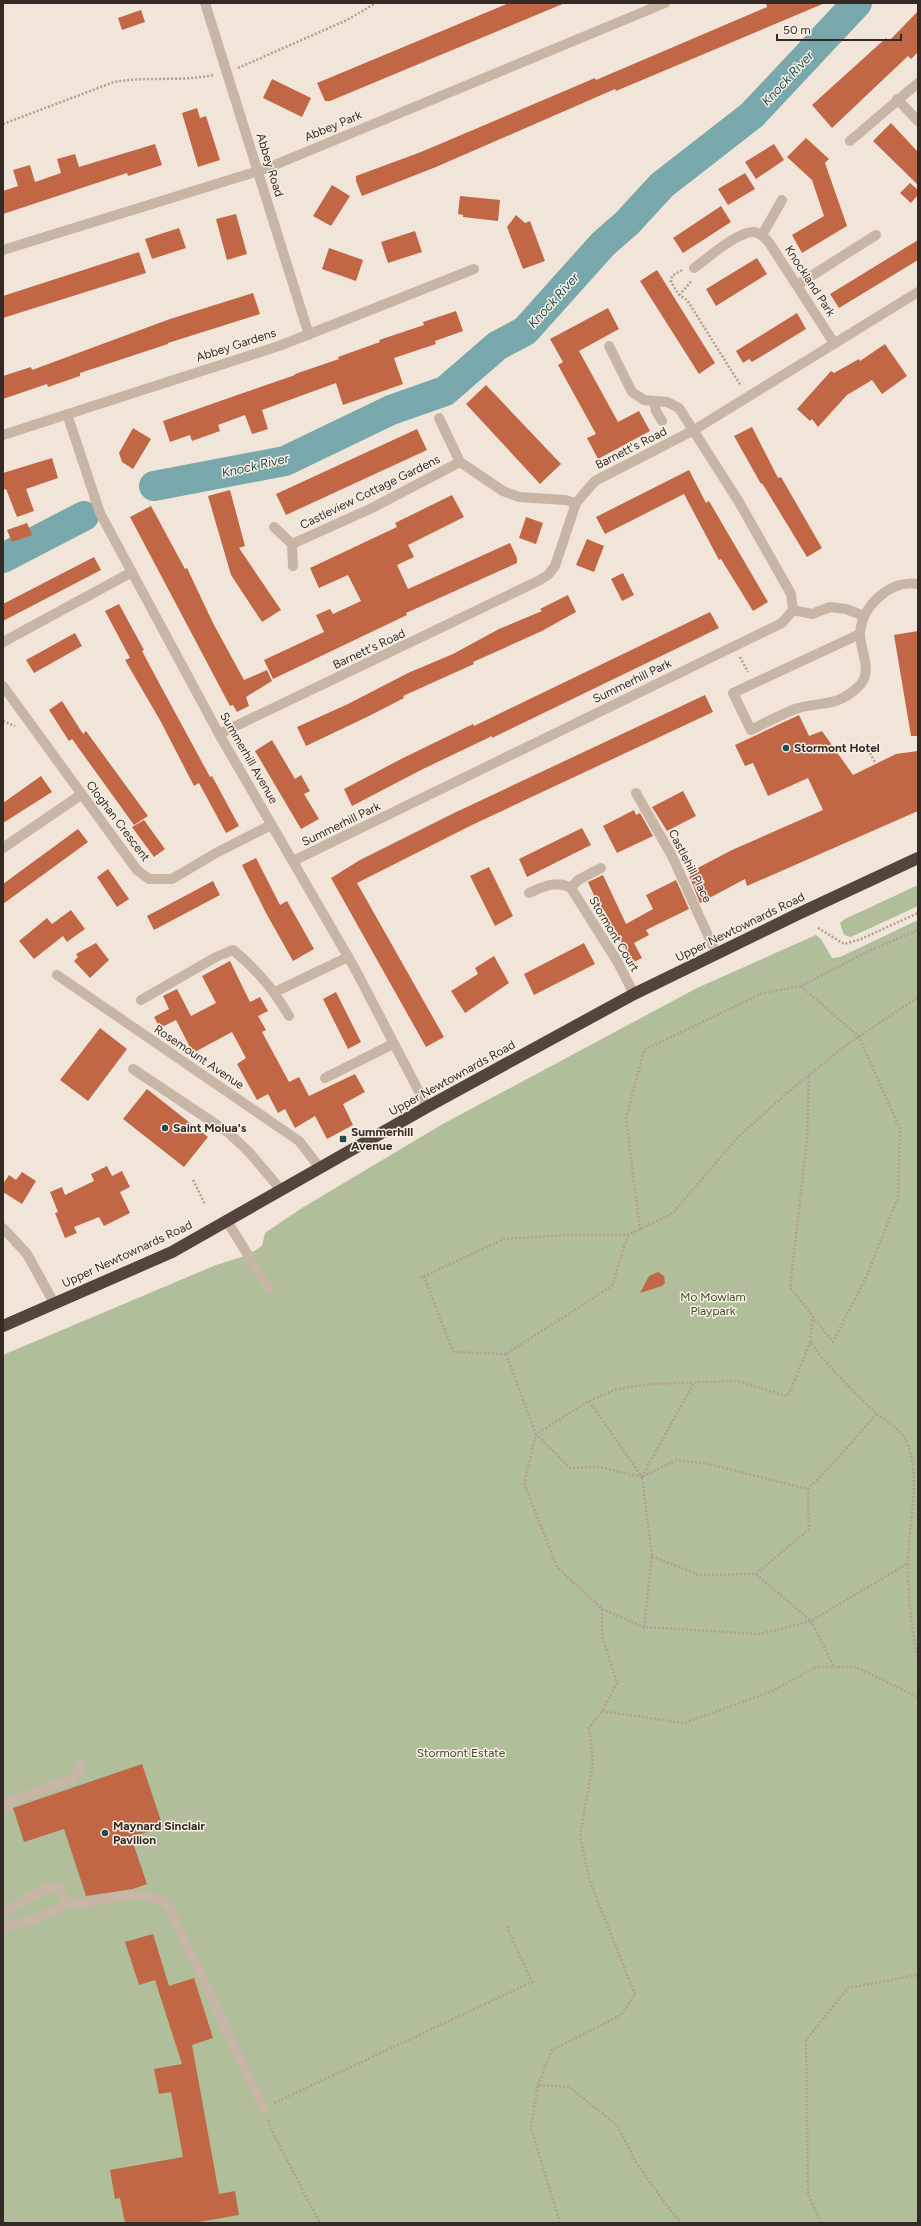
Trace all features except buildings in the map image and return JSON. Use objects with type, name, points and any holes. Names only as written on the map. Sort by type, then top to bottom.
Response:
[{"type":"highway","name":"Upper Newtownards Road","points":[[3,1326],[165,1255],[427,1107],[634,994],[716,953],[918,858]]},
{"type":"street","name":"Abbey Road","points":[[204,3],[309,335]]},
{"type":"street","name":"Abbey Park","points":[[3,250],[258,171],[665,3]]},
{"type":"street","points":[[850,141],[897,99],[918,83]]},
{"type":"street","points":[[897,99],[918,121]]},
{"type":"street","points":[[694,268],[740,236],[753,232],[762,235],[782,200]]},
{"type":"street","name":"Knockland Park","points":[[762,235],[797,285],[834,343]]},
{"type":"street","points":[[797,285],[876,235]]},
{"type":"street","name":"Abbey Gardens","points":[[3,435],[309,335],[474,269]]},
{"type":"street","name":"Barnett's Road","points":[[220,734],[457,622],[548,575],[555,566],[576,503],[595,481],[694,430],[918,292]]},
{"type":"street","points":[[609,346],[632,392],[644,400],[667,402],[679,408],[739,502],[787,588],[790,594],[793,610],[812,614],[830,607],[846,609],[864,616]]},
{"type":"street","points":[[654,401],[656,411],[662,421]]},
{"type":"street","name":"Summerhill Avenue","points":[[67,414],[100,513],[220,734],[348,957],[427,1107]]},
{"type":"street","name":"Castleview Cottage Gardens","points":[[439,418],[460,462],[503,491],[519,497],[565,500],[576,503]]},
{"type":"street","name":"Castleview Cottage Gardens","points":[[292,544],[370,508],[460,462]]},
{"type":"street","name":"Castleview Cottage Gardens","points":[[274,527],[292,544],[293,566]]},
{"type":"street","points":[[3,642],[132,572]]},
{"type":"street","points":[[860,634],[733,692],[751,730],[795,709],[830,704],[846,697],[859,687],[866,676],[866,664],[860,634],[864,616],[878,597],[892,588],[908,582],[918,584]]},
{"type":"street","name":"Summerhill Park","points":[[293,861],[782,623],[793,610]]},
{"type":"street","name":"Cloghan Crescent","points":[[3,686],[137,870],[149,879],[172,879],[216,853],[272,825]]},
{"type":"street","name":"Castlehill Place","points":[[636,793],[675,863],[716,953]]},
{"type":"street","points":[[3,848],[82,794]]},
{"type":"street","points":[[529,893],[543,886],[562,882],[572,888],[578,880],[601,868]]},
{"type":"street","name":"Stormont Court","points":[[572,888],[617,961],[634,994]]},
{"type":"street","points":[[141,1000],[216,957],[233,950],[258,972],[275,992],[289,1016]]},
{"type":"street","points":[[275,992],[348,957]]},
{"type":"street","name":"Rosemount Avenue","points":[[57,975],[299,1142],[320,1168]]},
{"type":"street","points":[[325,1078],[393,1044]]},
{"type":"street","points":[[134,1069],[229,1133],[249,1152],[280,1190]]},
{"type":"street","points":[[227,1221],[269,1289]]},
{"type":"street","points":[[3,1228],[27,1254],[54,1303]]},
{"type":"street","points":[[3,1812],[9,1802],[72,1779],[82,1764]]},
{"type":"street","points":[[3,1912],[51,1886],[60,1888],[67,1904]]},
{"type":"street","points":[[3,1928],[41,1917],[67,1904],[84,1905],[131,1894],[157,1897],[168,1905],[263,2108]]},
{"type":"path","points":[[234,70],[347,20],[376,3]]},
{"type":"path","points":[[3,124],[114,82],[133,78],[192,79],[220,74]]},
{"type":"path","points":[[679,295],[690,283],[694,268],[680,270],[672,276],[671,282],[679,295],[687,300],[748,396]]},
{"type":"path","points":[[734,646],[753,683]]},
{"type":"path","points":[[870,753],[876,764]]},
{"type":"path","points":[[818,928],[844,944],[861,939],[918,913]]},
{"type":"path","points":[[640,1230],[626,1118],[644,1050],[763,993],[801,986],[871,950],[918,930]]},
{"type":"path","points":[[801,986],[859,1037],[900,1130],[898,1197],[868,1273],[833,1342],[790,1287],[807,1141],[809,1075]]},
{"type":"path","points":[[420,1278],[504,1239],[563,1235],[628,1236],[673,1213],[737,1138],[809,1075],[859,1037],[918,997]]},
{"type":"path","points":[[193,1180],[205,1204]]},
{"type":"path","points":[[424,1276],[453,1352],[506,1354],[612,1286],[628,1236]]},
{"type":"path","points":[[813,1316],[811,1340],[791,1389],[786,1396],[736,1381],[693,1384],[652,1384],[617,1389],[589,1401],[536,1434],[524,1483],[557,1567],[602,1609],[644,1626],[760,1634],[811,1621],[908,1562]]},
{"type":"path","points":[[811,1340],[824,1359],[876,1413],[899,1430],[908,1443],[913,1464],[915,1498],[908,1562],[912,1632],[918,1659]]},
{"type":"path","points":[[506,1354],[536,1434],[570,1468],[599,1467],[642,1477],[676,1460],[704,1463],[808,1489]]},
{"type":"path","points":[[642,1477],[693,1384]]},
{"type":"path","points":[[589,1401],[642,1477],[652,1556],[644,1626]]},
{"type":"path","points":[[652,1556],[699,1575],[756,1574],[809,1529],[808,1489],[838,1458],[876,1413]]},
{"type":"path","points":[[756,1574],[811,1621],[834,1667]]},
{"type":"path","points":[[560,2223],[531,2128],[538,2085],[552,2050],[621,2015],[635,1995],[589,1879],[580,1836],[593,1762],[589,1728],[602,1711],[617,1683],[602,1636],[602,1609]]},
{"type":"path","points":[[602,1711],[684,1723],[770,1692],[817,1667],[856,1666],[918,1697]]},
{"type":"path","points":[[320,2223],[274,2136],[263,2108],[532,1982],[506,1925]]},
{"type":"path","points":[[821,2223],[808,2194],[806,2040],[848,1988],[918,1974]]},
{"type":"path","points":[[538,2085],[569,2087],[617,2124],[637,2164],[670,2210],[682,2223]]},
{"type":"green space","points":[[918,885],[918,906],[851,937],[844,935],[840,923],[845,919]]},
{"type":"green space","name":"Stormont Estate","points":[[918,920],[918,2223],[3,2223],[3,1355],[216,1265],[248,1255],[262,1246],[265,1233],[302,1208],[441,1125],[697,988],[816,935],[821,939],[832,958],[840,957]]},
{"type":"waterway","name":"Knock River","points":[[154,486],[285,461],[391,410],[445,391],[497,346],[525,331],[603,244],[627,223],[662,185],[752,115],[857,3]]},
{"type":"waterway","name":"Knock River","points":[[3,558],[84,516]]},
{"type":"place","name":"Stormont Hotel","points":[[786,748]]},
{"type":"place","name":"Saint Molua's","points":[[165,1128]]},
{"type":"place","name":"Summerhill Avenue","points":[[343,1139]]},
{"type":"place","name":"Maynard Sinclair Pavilion","points":[[105,1833]]},
{"type":"park label","name":"Mo Mowlam Playpark","points":[[713,1304]]}]
